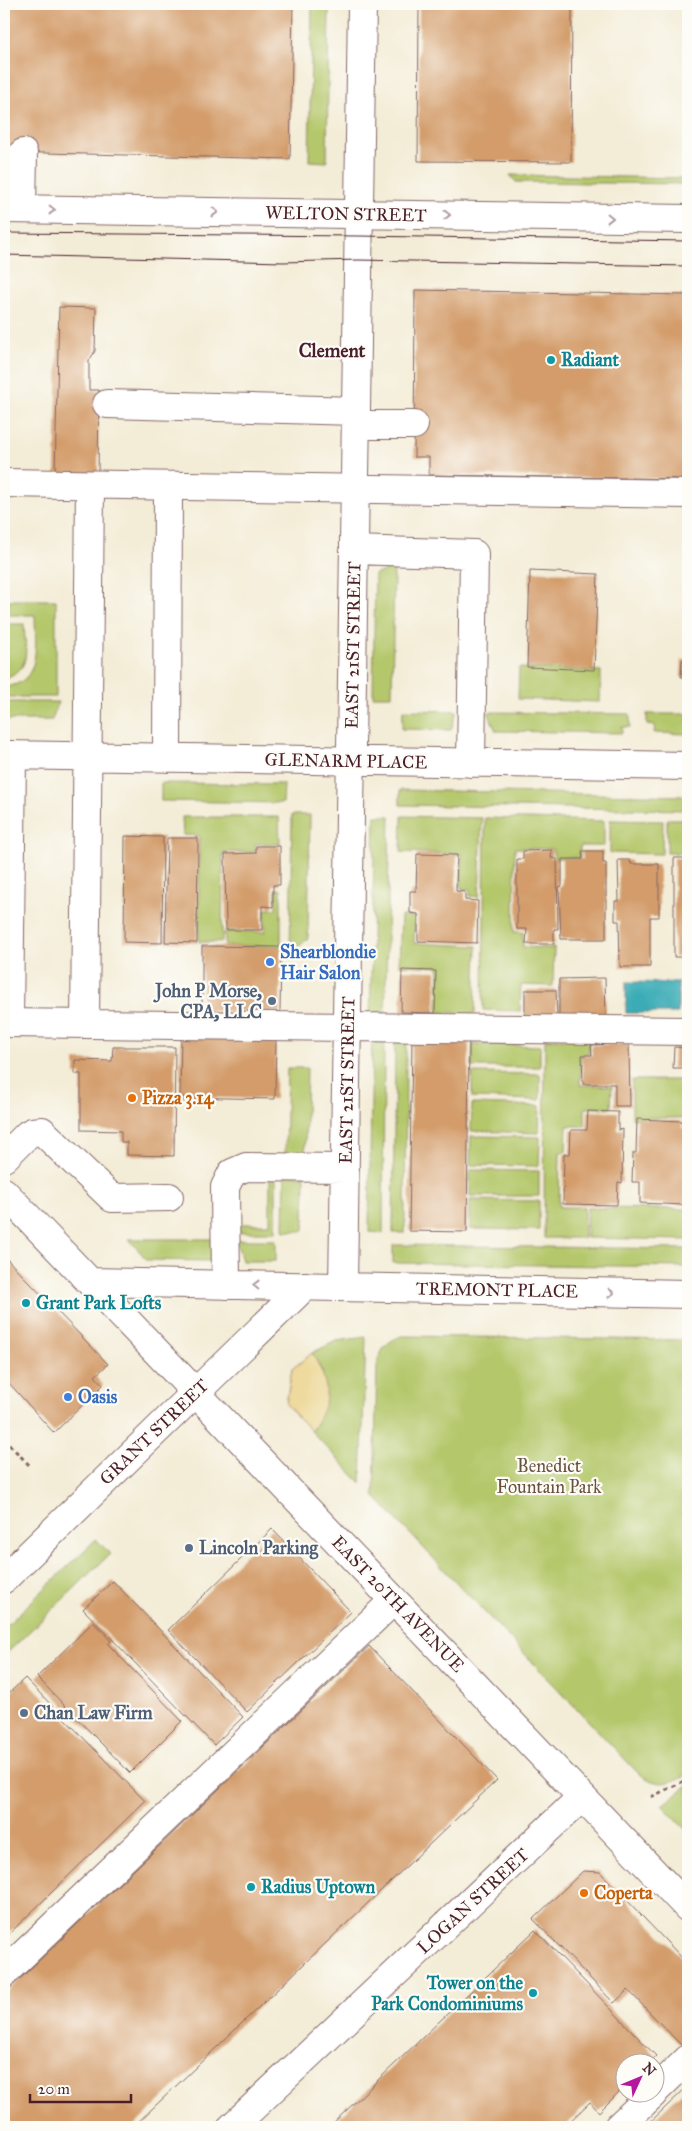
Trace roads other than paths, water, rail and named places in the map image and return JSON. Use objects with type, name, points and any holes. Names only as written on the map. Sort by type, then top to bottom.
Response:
[{"type":"street","name":"EAST 21ST STREET","points":[[343,1287],[362,4]]},
{"type":"street","points":[[13,209],[22,153]]},
{"type":"street","name":"WELTON STREET","points":[[13,209],[688,219]]},
{"type":"street","points":[[107,404],[356,418],[414,425]]},
{"type":"street","points":[[4,483],[688,494]]},
{"type":"street","points":[[85,1024],[90,485]]},
{"type":"street","points":[[167,758],[168,486]]},
{"type":"street","points":[[354,550],[474,554],[471,762]]},
{"type":"street","points":[[8,755],[7,1023],[688,1031]]},
{"type":"street","name":"GLENARM PLACE","points":[[8,755],[688,766]]},
{"type":"street","points":[[4,1158],[28,1134],[42,1131],[112,1198],[169,1197]]},
{"type":"street","points":[[226,1285],[225,1188],[232,1173],[246,1167],[345,1168]]},
{"type":"street","name":"EAST 20TH AVENUE","points":[[6,1199],[90,1282],[196,1392],[688,1908]]},
{"type":"street","name":"TREMONT PLACE","points":[[90,1282],[688,1294]]},
{"type":"street","name":"GRANT STREET","points":[[4,1579],[305,1286]]},
{"type":"street","points":[[4,1973],[394,1600]]},
{"type":"street","name":"LOGAN STREET","points":[[232,2127],[582,1797]]},
{"type":"street","points":[[664,2083],[688,2059]]},
{"type":"street","points":[[618,2127],[642,2104]]},
{"type":"water","points":[[626,982],[678,983],[678,1013],[626,1013]]},
{"type":"tram line","points":[[4,233],[688,241]]},
{"type":"tram line","points":[[4,255],[283,262],[358,260],[688,266]]},
{"type":"place","name":"Radiant","points":[[551,360]]},
{"type":"place","name":"Shearblondie Hair Salon","points":[[270,962]]},
{"type":"place","name":"John P Morse, CPA, LLC","points":[[272,1001]]},
{"type":"place","name":"Pizza 3.14","points":[[132,1098]]},
{"type":"place","name":"Grant Park Lofts","points":[[26,1303]]},
{"type":"place","name":"Oasis","points":[[68,1397]]},
{"type":"place","name":"Lincoln Parking","points":[[189,1548]]},
{"type":"place","name":"Chan Law Firm","points":[[24,1713]]},
{"type":"place","name":"Radius Uptown","points":[[251,1887]]},
{"type":"place","name":"Coperta","points":[[584,1893]]},
{"type":"place","name":"Tower on the Park Condominiums","points":[[533,1993]]},
{"type":"district","name":"Clement","points":[[332,350]]},
{"type":"park label","name":"Benedict Fountain Park","points":[[549,1476]]}]
